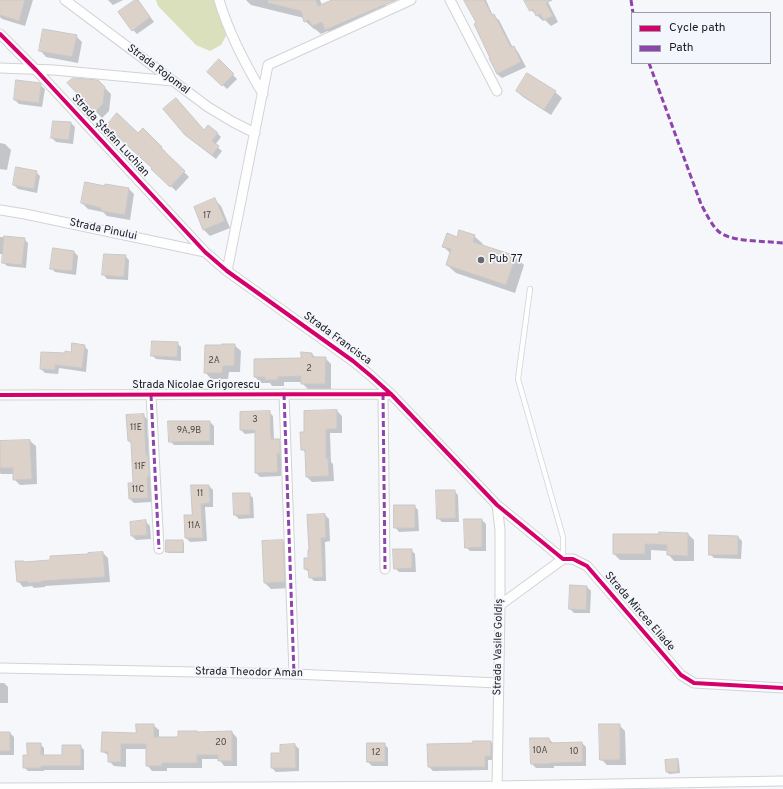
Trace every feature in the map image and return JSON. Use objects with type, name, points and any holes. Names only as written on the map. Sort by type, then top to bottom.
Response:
[{"type":"street","name":"Strada Rojomal","points":[[65,0],[208,107],[255,133]]},
{"type":"street","points":[[219,0],[224,18],[246,67],[263,94]]},
{"type":"street","points":[[227,271],[268,66],[411,0]]},
{"type":"street","points":[[450,0],[497,91]]},
{"type":"street","name":"Strada Ștefan Luchian","points":[[0,34],[36,70],[205,252]]},
{"type":"street","points":[[0,68],[54,70],[173,81]]},
{"type":"street","name":"Strada Pinului","points":[[0,210],[205,252]]},
{"type":"street","name":"Strada Francisca","points":[[205,252],[227,271],[353,361],[497,505]]},
{"type":"street","points":[[284,394],[294,674]]},
{"type":"street","points":[[385,569],[387,394]]},
{"type":"street","name":"Strada Nicolae Grigorescu","points":[[0,395],[387,394]]},
{"type":"street","points":[[151,395],[159,549]]},
{"type":"street","name":"Strada Mircea Eliade","points":[[497,505],[563,559],[573,559],[587,566],[681,676],[694,683],[783,688]]},
{"type":"street","name":"Strada Vasile Goldiș","points":[[497,505],[500,530],[497,787]]},
{"type":"street","points":[[500,605],[563,559]]},
{"type":"street","name":"Strada Theodor Aman","points":[[0,668],[294,674],[499,684]]},
{"type":"street","points":[[0,788],[497,787],[783,781]]},
{"type":"lane","points":[[530,289],[518,379],[564,537],[563,559]]},
{"type":"green space","points":[[156,0],[219,0],[226,36],[221,45],[210,51],[196,45],[158,6]]},
{"type":"building","points":[[0,0],[25,0],[19,21],[0,15]]},
{"type":"building","points":[[135,0],[138,0],[150,17],[132,31],[118,12]]},
{"type":"building","points":[[268,0],[316,0],[318,6],[332,0],[396,0],[325,30],[322,22],[312,26],[309,20],[304,22],[301,11],[268,3]]},
{"type":"building","points":[[464,0],[484,0],[492,15],[494,14],[511,47],[514,46],[521,62],[497,74],[474,24],[476,23]]},
{"type":"building","points":[[524,0],[552,0],[546,3],[553,16],[544,20],[540,14],[536,16],[533,9],[530,11]]},
{"type":"building","points":[[43,29],[77,35],[72,57],[39,51]]},
{"type":"building","points":[[219,59],[234,74],[222,86],[207,72]]},
{"type":"building","points":[[527,73],[556,91],[544,110],[516,91]]},
{"type":"building","points":[[73,78],[98,80],[105,87],[103,104],[95,112],[67,83]]},
{"type":"building","points":[[16,80],[41,84],[39,103],[14,100]]},
{"type":"building","points":[[176,98],[204,130],[208,125],[218,133],[212,141],[219,146],[212,155],[185,135],[163,109]]},
{"type":"building","points":[[117,113],[138,133],[143,128],[185,171],[170,187],[151,169],[152,168],[106,126]]},
{"type":"building","points":[[53,121],[71,122],[69,140],[51,138]]},
{"type":"building","points":[[16,167],[37,171],[34,189],[13,185]]},
{"type":"building","points":[[85,182],[105,186],[105,184],[129,188],[125,215],[101,211],[101,208],[81,203]]},
{"type":"building","points":[[215,198],[225,221],[203,230],[194,207]]},
{"type":"building","name":"Pub 77","points":[[459,230],[475,235],[473,242],[516,256],[506,285],[446,265],[451,249],[442,247],[447,233],[457,237]]},
{"type":"building","points":[[4,236],[25,238],[22,265],[2,263]]},
{"type":"building","points":[[53,248],[74,251],[72,271],[50,269]]},
{"type":"building","points":[[104,254],[126,255],[124,277],[102,275]]},
{"type":"building","points":[[152,341],[178,342],[177,357],[151,356]]},
{"type":"building","points":[[72,343],[85,345],[82,368],[55,365],[55,370],[40,369],[41,352],[71,352]]},
{"type":"building","points":[[235,344],[234,366],[223,366],[222,373],[204,373],[205,345]]},
{"type":"building","points":[[301,352],[312,353],[312,357],[326,357],[325,384],[301,384],[301,376],[278,377],[278,380],[265,380],[265,377],[254,377],[254,359],[301,358]]},
{"type":"building","points":[[337,410],[337,429],[326,429],[326,458],[328,458],[329,476],[306,477],[305,450],[301,450],[300,432],[304,432],[304,411]]},
{"type":"building","points":[[270,411],[271,439],[280,439],[280,454],[277,454],[278,472],[255,473],[255,430],[240,430],[240,412]]},
{"type":"building","points":[[144,414],[146,455],[148,455],[149,468],[149,477],[147,477],[148,498],[129,499],[128,483],[133,483],[131,441],[128,441],[126,415]]},
{"type":"building","points":[[168,421],[210,421],[210,441],[169,442]]},
{"type":"building","points":[[30,440],[32,479],[13,480],[13,468],[0,468],[0,441]]},
{"type":"building","points":[[191,485],[209,485],[210,503],[201,504],[203,538],[185,538],[184,515],[192,515]]},
{"type":"building","points":[[436,490],[455,490],[456,518],[437,519]]},
{"type":"building","points":[[233,493],[250,493],[250,515],[234,515]]},
{"type":"building","points":[[394,505],[415,505],[415,528],[394,528]]},
{"type":"building","points":[[325,514],[326,538],[321,538],[323,577],[309,578],[308,569],[304,569],[304,558],[308,558],[309,550],[307,515]]},
{"type":"building","points":[[464,519],[482,519],[482,547],[465,548]]},
{"type":"building","points":[[146,520],[147,535],[131,536],[130,522]]},
{"type":"building","points":[[659,532],[688,533],[688,556],[667,555],[667,545],[645,544],[645,554],[613,554],[613,534],[659,534]]},
{"type":"building","points":[[709,535],[738,536],[738,555],[709,555]]},
{"type":"building","points":[[166,540],[183,540],[183,552],[166,552]]},
{"type":"building","points":[[283,540],[285,582],[264,583],[262,541]]},
{"type":"building","points":[[393,549],[412,549],[412,568],[394,569]]},
{"type":"building","points":[[103,552],[105,577],[28,583],[28,581],[17,582],[15,561],[24,562],[50,560],[50,556]]},
{"type":"building","points":[[570,585],[587,586],[586,610],[569,609]]},
{"type":"building","points":[[136,724],[154,724],[154,737],[178,737],[178,731],[232,731],[232,761],[218,761],[218,755],[197,755],[197,763],[162,763],[162,766],[146,766],[146,744],[121,744],[121,762],[108,762],[108,752],[101,752],[102,732],[136,733]]},
{"type":"building","points":[[599,724],[620,724],[620,760],[600,760]]},
{"type":"building","points":[[0,732],[10,732],[10,751],[0,751]]},
{"type":"building","points":[[530,738],[549,738],[550,743],[582,742],[583,762],[531,764]]},
{"type":"building","points":[[473,741],[491,741],[491,756],[485,756],[485,767],[428,767],[427,744],[473,743]]},
{"type":"building","points":[[27,743],[41,743],[41,755],[62,755],[62,745],[81,745],[81,766],[41,766],[41,768],[23,768],[23,755],[27,755]]},
{"type":"building","points":[[367,743],[385,743],[385,762],[367,762]]},
{"type":"building","points":[[295,744],[296,768],[271,768],[271,753],[280,753],[280,745]]},
{"type":"building","points":[[678,759],[678,772],[666,772],[665,760]]},
{"type":"marked path","points":[[631,0],[633,12]]},
{"type":"marked path","points":[[649,64],[701,204],[713,225],[719,232],[728,237],[752,241],[783,243]]},
{"type":"marked path","points":[[284,394],[294,674]]},
{"type":"marked path","points":[[383,394],[385,569]]},
{"type":"marked path","points":[[151,395],[159,549]]},
{"type":"cycle path","points":[[0,34],[36,70],[205,252],[227,271],[353,361],[371,376],[391,394],[497,505],[563,559],[573,559],[587,566],[681,675],[694,683],[783,688]]},
{"type":"cycle path","points":[[0,395],[391,394]]},
{"type":"place","name":"Pub 77","points":[[481,260]]}]
